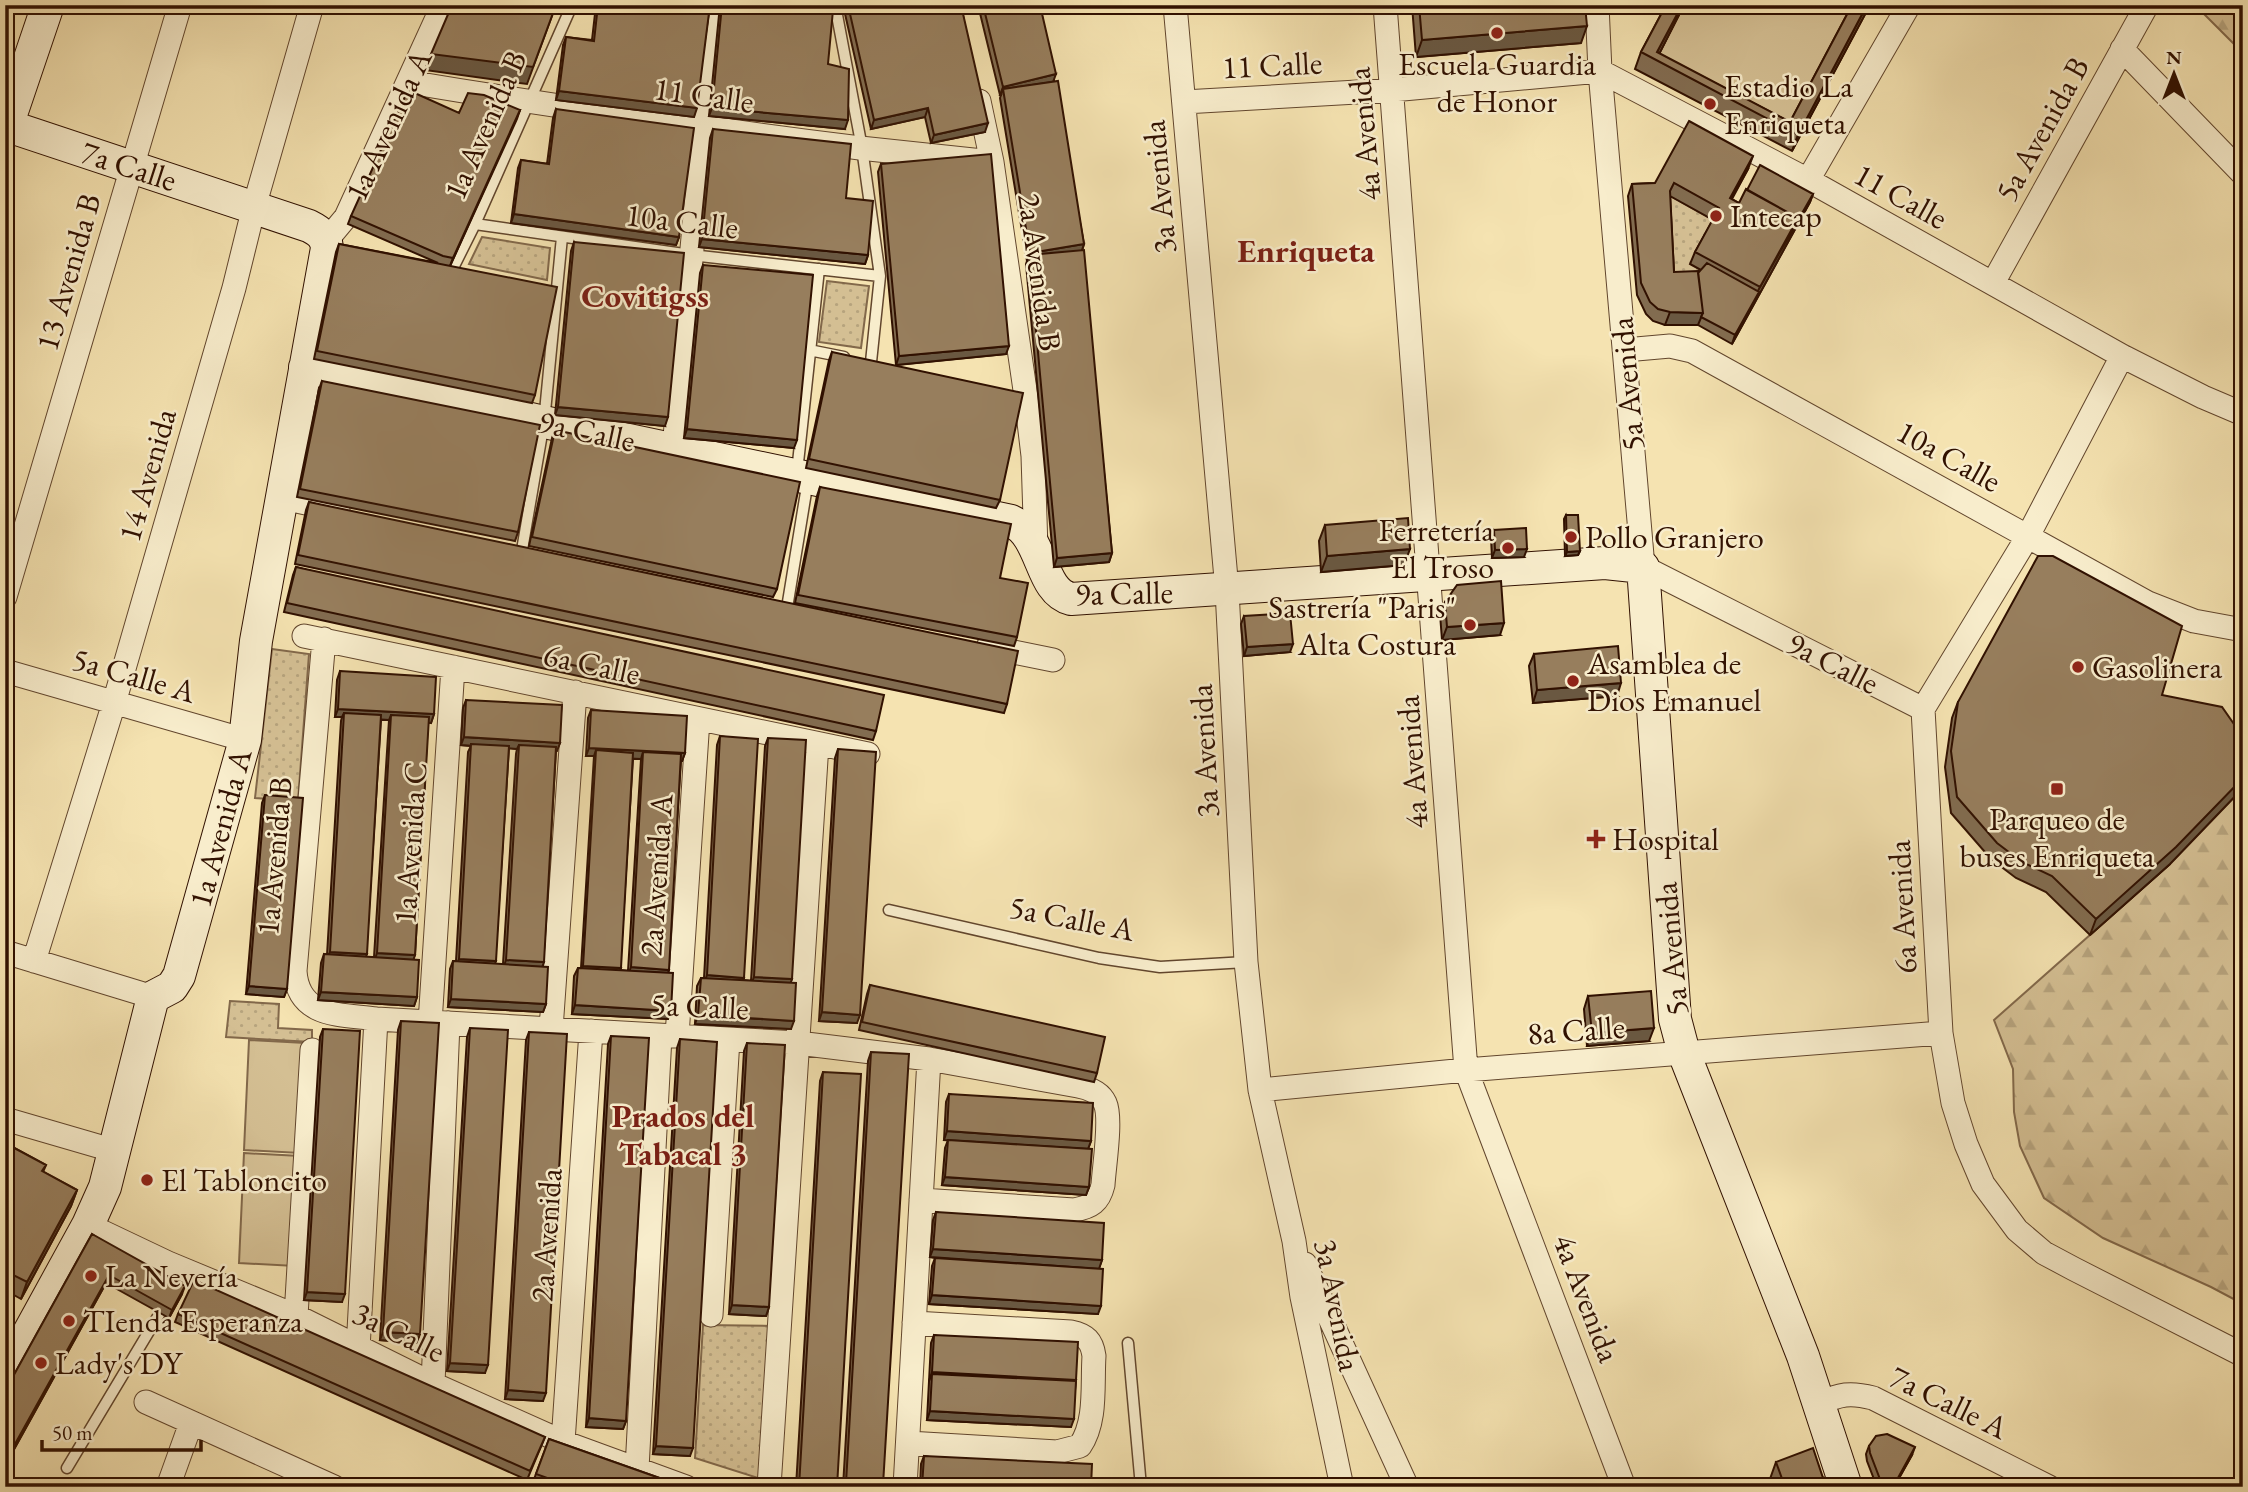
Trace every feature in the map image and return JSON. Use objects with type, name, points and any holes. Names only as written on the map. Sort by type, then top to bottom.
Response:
[{"type":"main road","points":[[6,127],[48,5]]},
{"type":"main road","name":"7a Calle","points":[[6,127],[254,207]]},
{"type":"main road","name":"1a Avenida A","points":[[153,997],[166,991],[178,980],[245,740],[256,641],[326,262],[327,241],[318,231],[254,207]]},
{"type":"main road","name":"9a Calle","points":[[305,367],[544,422],[1010,521],[1025,531],[1055,590],[1067,598],[1227,590],[1605,563],[1643,567]]},
{"type":"main road","name":"5a Avenida","points":[[1643,567],[1675,1019],[1684,1053],[1803,1356],[1846,1487]]},
{"type":"main road","points":[[5,1376],[88,1226],[105,1187],[153,997]]},
{"type":"street","name":"13 Avenida B","points":[[5,597],[180,5]]},
{"type":"street","name":"14 Avenida","points":[[34,961],[114,703],[234,288],[254,207],[312,5]]},
{"type":"street","name":"1a Avenida A","points":[[327,241],[346,217],[443,5]]},
{"type":"street","points":[[674,448],[714,5]]},
{"type":"street","name":"3a Avenida","points":[[1175,5],[1227,590],[1246,962],[1260,1090],[1294,1241],[1302,1297],[1342,1487]]},
{"type":"street","name":"4a Avenida","points":[[1385,5],[1466,1070],[1624,1487]]},
{"type":"street","name":"5a Avenida","points":[[1597,5],[1600,71],[1643,567]]},
{"type":"street","points":[[1808,180],[1909,5]]},
{"type":"street","name":"5a Avenida B","points":[[1993,283],[2147,5]]},
{"type":"street","points":[[2122,48],[2243,174]]},
{"type":"street","name":"11 Calle","points":[[1184,102],[1392,90],[1600,71],[1808,180],[2122,356],[2243,414]]},
{"type":"street","name":"11 Calle","points":[[408,82],[529,102],[862,148],[992,162]]},
{"type":"street","name":"2a Avenida B","points":[[976,84],[992,162],[1020,396],[1033,456],[1036,550]]},
{"type":"street","name":"10a Calle","points":[[1625,350],[1670,346],[1692,351],[2148,603],[2194,621],[2243,630]]},
{"type":"street","points":[[1923,709],[2028,536],[2122,356]]},
{"type":"street","points":[[283,498],[362,515]]},
{"type":"street","points":[[496,544],[549,556]]},
{"type":"street","name":"9a Calle","points":[[1643,567],[1923,709]]},
{"type":"street","points":[[761,602],[814,613]]},
{"type":"street","name":"6a Calle","points":[[314,638],[868,754]]},
{"type":"street","name":"1a Avenida B","points":[[300,995],[295,971],[314,638]]},
{"type":"street","points":[[973,644],[1053,660]]},
{"type":"street","name":"1a Avenida C","points":[[433,1384],[439,1023],[453,667]]},
{"type":"street","name":"5a Calle A","points":[[5,671],[245,740]]},
{"type":"street","points":[[551,1029],[575,692]]},
{"type":"street","name":"6a Avenida","points":[[1923,709],[1941,1034],[1952,1103],[1983,1184],[2017,1230],[2044,1253],[2243,1355]]},
{"type":"street","name":"2a Avenida A","points":[[637,1469],[669,1036],[698,719]]},
{"type":"street","points":[[769,1487],[817,744]]},
{"type":"street","points":[[5,952],[153,997]]},
{"type":"street","name":"5a Calle","points":[[300,995],[309,1005],[322,1011],[376,1019],[799,1043],[929,1059],[1078,1086],[1090,1089],[1105,1102],[1108,1115],[1103,1185],[1101,1195],[1095,1203],[1074,1210],[921,1200]]},
{"type":"street","points":[[358,1349],[376,1019]]},
{"type":"street","name":"2a Avenida","points":[[563,1442],[591,1031]]},
{"type":"street","name":"8a Calle","points":[[1260,1090],[1466,1070],[1941,1034]]},
{"type":"street","points":[[711,1315],[728,1039]]},
{"type":"street","points":[[296,1316],[312,1050]]},
{"type":"street","points":[[905,1487],[929,1059]]},
{"type":"street","points":[[5,1119],[116,1151]]},
{"type":"street","name":"3a Calle","points":[[88,1226],[181,1274],[296,1316],[358,1349],[563,1442],[686,1487]]},
{"type":"street","points":[[1294,1241],[1407,1487]]},
{"type":"street","points":[[908,1443],[1057,1452],[1080,1446],[1087,1435],[1090,1422],[1094,1356],[1092,1345],[1087,1338],[1071,1332],[914,1323]]},
{"type":"street","name":"7a Calle A","points":[[1818,1404],[1836,1396],[1855,1393],[1873,1398],[2049,1487]]},
{"type":"street","points":[[146,1402],[334,1487]]},
{"type":"street","points":[[168,1487],[191,1423]]},
{"type":"lane","name":"1a Avenida B","points":[[452,270],[572,5]]},
{"type":"lane","points":[[810,11],[837,15],[862,148],[880,276],[872,362]]},
{"type":"lane","name":"10a Calle","points":[[475,224],[691,255],[880,276]]},
{"type":"lane","points":[[522,550],[544,422],[559,290],[562,237]]},
{"type":"lane","points":[[439,267],[466,272]]},
{"type":"lane","points":[[787,608],[803,476],[809,349],[819,269]]},
{"type":"lane","points":[[545,288],[559,290]]},
{"type":"lane","points":[[809,349],[884,365]]},
{"type":"lane","name":"5a Calle A","points":[[889,910],[1099,958],[1160,967],[1246,962]]},
{"type":"lane","points":[[67,1468],[160,1313]]},
{"type":"lane","points":[[1128,1343],[1140,1487]]},
{"type":"green space","points":[[1684,5],[1855,5],[1784,139],[1651,69]]},
{"type":"green space","points":[[2195,5],[2243,5],[2243,53]]},
{"type":"green space","points":[[1670,196],[1715,221],[1691,264],[1704,271],[1670,284]]},
{"type":"green space","points":[[482,237],[550,248],[547,280],[469,264]]},
{"type":"green space","points":[[827,281],[869,286],[861,348],[819,342]]},
{"type":"green space","points":[[272,649],[309,654],[298,801],[255,798]]},
{"type":"green space","points":[[2243,788],[2243,1304],[2103,1238],[2044,1198],[2020,1146],[2014,1112],[2013,1069],[1994,1020],[2170,864]]},
{"type":"green space","points":[[230,1001],[279,1004],[278,1028],[312,1030],[312,1042],[226,1037]]},
{"type":"green space","points":[[249,1040],[306,1043],[300,1153],[244,1150]]},
{"type":"green space","points":[[244,1153],[300,1156],[295,1266],[239,1263]]},
{"type":"green space","points":[[703,1325],[774,1326],[761,1479],[695,1458]]},
{"type":"building","points":[[452,5],[556,5],[533,67],[431,54]]},
{"type":"building","points":[[598,5],[710,5],[697,108],[559,91],[566,37],[594,41]]},
{"type":"building","points":[[722,5],[789,5],[833,10],[828,64],[849,69],[848,120],[712,108]]},
{"type":"building","points":[[848,5],[961,5],[988,123],[934,135],[928,108],[874,120]]},
{"type":"building","points":[[983,5],[1040,5],[1056,74],[1003,87]]},
{"type":"building","points":[[1419,5],[1585,5],[1587,26],[1422,40]]},
{"type":"building","points":[[1666,5],[1682,5],[1657,52],[1790,122],[1852,5],[1867,5],[1798,135],[1641,52]]},
{"type":"building","points":[[1058,81],[1084,244],[1030,253],[1003,89]]},
{"type":"building","points":[[408,90],[459,113],[468,93],[484,95],[520,110],[453,258],[351,216]]},
{"type":"building","points":[[556,109],[694,128],[679,237],[514,214],[521,160],[549,164]]},
{"type":"building","points":[[1689,121],[1753,156],[1730,198],[1739,203],[1746,189],[1798,218],[1760,287],[1695,252],[1719,208],[1674,183],[1670,191],[1674,272],[1698,271],[1703,313],[1670,312],[1658,309],[1650,302],[1641,283],[1632,184],[1655,183]]},
{"type":"building","points":[[713,129],[851,144],[846,198],[873,201],[868,255],[702,239]]},
{"type":"building","points":[[991,154],[1009,346],[899,356],[881,164]]},
{"type":"building","points":[[1760,165],[1813,194],[1797,222],[1798,218],[1747,190]]},
{"type":"building","points":[[574,242],[684,253],[668,417],[558,407]]},
{"type":"building","points":[[339,244],[557,287],[535,395],[317,351]]},
{"type":"building","points":[[1084,250],[1112,553],[1057,558],[1029,255]]},
{"type":"building","points":[[1707,263],[1759,292],[1735,335],[1701,317],[1703,313],[1698,273]]},
{"type":"building","points":[[703,265],[813,275],[797,440],[687,429]]},
{"type":"building","points":[[832,352],[1023,393],[1000,500],[809,459]]},
{"type":"building","points":[[322,381],[540,425],[518,532],[300,489]]},
{"type":"building","points":[[555,430],[800,482],[777,589],[532,537]]},
{"type":"building","points":[[820,487],[1011,524],[1000,578],[1028,583],[1017,637],[798,595]]},
{"type":"building","points":[[309,502],[1018,651],[1007,704],[298,555]]},
{"type":"building","name":"Pollo Granjero","points":[[1566,515],[1578,515],[1580,551],[1567,552]]},
{"type":"building","points":[[1408,518],[1410,549],[1327,556],[1325,525]]},
{"type":"building","points":[[1526,528],[1527,549],[1495,550],[1494,530]]},
{"type":"building","points":[[2038,556],[2053,556],[2182,626],[2162,695],[2222,707],[2243,737],[2243,778],[2176,847],[2096,919],[2052,876],[2022,862],[1997,843],[1957,797],[1951,751],[1958,702]]},
{"type":"building","points":[[296,567],[884,695],[876,731],[287,603]]},
{"type":"building","name":"Sastrería \"Paris\" Alta Costura","points":[[1501,581],[1504,623],[1447,627],[1445,602],[1457,585]]},
{"type":"building","points":[[1290,613],[1293,644],[1247,647],[1244,616]]},
{"type":"building","name":"Asamblea de Dios Emanuel","points":[[1618,646],[1621,683],[1537,690],[1534,654]]},
{"type":"building","points":[[340,671],[436,677],[434,714],[338,709]]},
{"type":"building","points":[[466,700],[562,705],[560,743],[464,737]]},
{"type":"building","points":[[591,710],[687,716],[685,753],[589,748]]},
{"type":"building","points":[[344,713],[381,715],[367,954],[330,952]]},
{"type":"building","points":[[391,715],[429,717],[415,955],[377,953]]},
{"type":"building","points":[[720,736],[758,739],[744,978],[707,975]]},
{"type":"building","points":[[768,738],[806,740],[792,979],[754,977]]},
{"type":"building","points":[[471,744],[509,746],[496,961],[459,959]]},
{"type":"building","points":[[519,745],[556,747],[544,962],[506,960]]},
{"type":"building","points":[[838,749],[876,752],[860,1015],[822,1012]]},
{"type":"building","points":[[596,750],[633,753],[621,968],[583,966]]},
{"type":"building","points":[[643,752],[681,754],[669,970],[631,967]]},
{"type":"building","points":[[265,795],[303,798],[287,989],[249,986]]},
{"type":"building","points":[[324,954],[419,960],[417,997],[321,992]]},
{"type":"building","points":[[453,961],[548,967],[546,1004],[451,999]]},
{"type":"building","points":[[578,968],[673,973],[671,1011],[575,1005]]},
{"type":"building","points":[[701,978],[796,983],[794,1021],[698,1015]]},
{"type":"building","points":[[870,985],[1105,1037],[1097,1073],[862,1022]]},
{"type":"building","points":[[1651,991],[1654,1028],[1592,1033],[1588,996]]},
{"type":"building","points":[[401,1021],[439,1023],[420,1334],[383,1332]]},
{"type":"building","points":[[470,1028],[508,1030],[488,1365],[450,1363]]},
{"type":"building","points":[[323,1029],[360,1031],[345,1294],[307,1292]]},
{"type":"building","points":[[529,1032],[567,1034],[546,1393],[508,1390]]},
{"type":"building","points":[[611,1036],[649,1038],[626,1421],[589,1418]]},
{"type":"building","points":[[680,1039],[717,1042],[693,1448],[656,1446]]},
{"type":"building","points":[[747,1043],[785,1045],[769,1307],[732,1305]]},
{"type":"building","points":[[871,1052],[909,1054],[883,1485],[846,1483]]},
{"type":"building","points":[[823,1072],[861,1074],[837,1487],[799,1487]]},
{"type":"building","points":[[949,1094],[1093,1103],[1091,1141],[947,1131]]},
{"type":"building","points":[[948,1140],[1092,1149],[1089,1187],[945,1177]]},
{"type":"building","points":[[5,1143],[46,1165],[42,1171],[77,1190],[27,1282],[5,1271]]},
{"type":"building","points":[[936,1212],[1104,1223],[1102,1260],[933,1249]]},
{"type":"building","points":[[92,1234],[185,1286],[172,1310],[109,1275],[15,1444],[5,1439],[5,1391]]},
{"type":"building","points":[[935,1258],[1103,1269],[1101,1306],[932,1295]]},
{"type":"building","points":[[194,1280],[545,1437],[530,1471],[178,1314]]},
{"type":"building","points":[[934,1335],[1078,1342],[1076,1380],[932,1372]]},
{"type":"building","points":[[932,1374],[1076,1381],[1074,1419],[930,1411]]},
{"type":"building","points":[[1887,1434],[1915,1447],[1893,1487],[1883,1487],[1869,1446],[1876,1436]]},
{"type":"building","points":[[549,1439],[685,1487],[572,1487],[536,1474]]},
{"type":"building","points":[[1813,1448],[1823,1478],[1798,1487],[1785,1487],[1776,1462]]},
{"type":"building","points":[[924,1456],[1092,1464],[1091,1487],[922,1487]]},
{"type":"place","name":"Escuela Guardia de Honor","points":[[1497,33]]},
{"type":"place","name":"Estadio La Enriqueta","points":[[1710,104]]},
{"type":"place","name":"Intecap","points":[[1716,216]]},
{"type":"place","name":"Pollo Granjero","points":[[1571,537]]},
{"type":"place","name":"Ferretería El Troso","points":[[1508,548]]},
{"type":"place","name":"Sastrería \"Paris\" Alta Costura","points":[[1470,625]]},
{"type":"place","name":"Gasolinera","points":[[2078,667]]},
{"type":"place","name":"Asamblea de Dios Emanuel","points":[[1573,681]]},
{"type":"place","name":"Parqueo de buses Enriqueta","points":[[2057,789]]},
{"type":"place","name":"Hospital","points":[[1596,839]]},
{"type":"place","name":"El Tabloncito","points":[[147,1180]]},
{"type":"place","name":"La Nevería","points":[[91,1276]]},
{"type":"place","name":"TIenda Esperanza","points":[[69,1321]]},
{"type":"place","name":"Lady's DY","points":[[41,1363]]},
{"type":"district","name":"Enriqueta","points":[[1306,250]]},
{"type":"district","name":"Covitigss","points":[[645,295]]},
{"type":"district","name":"Prados del Tabacal 3","points":[[683,1134]]}]
